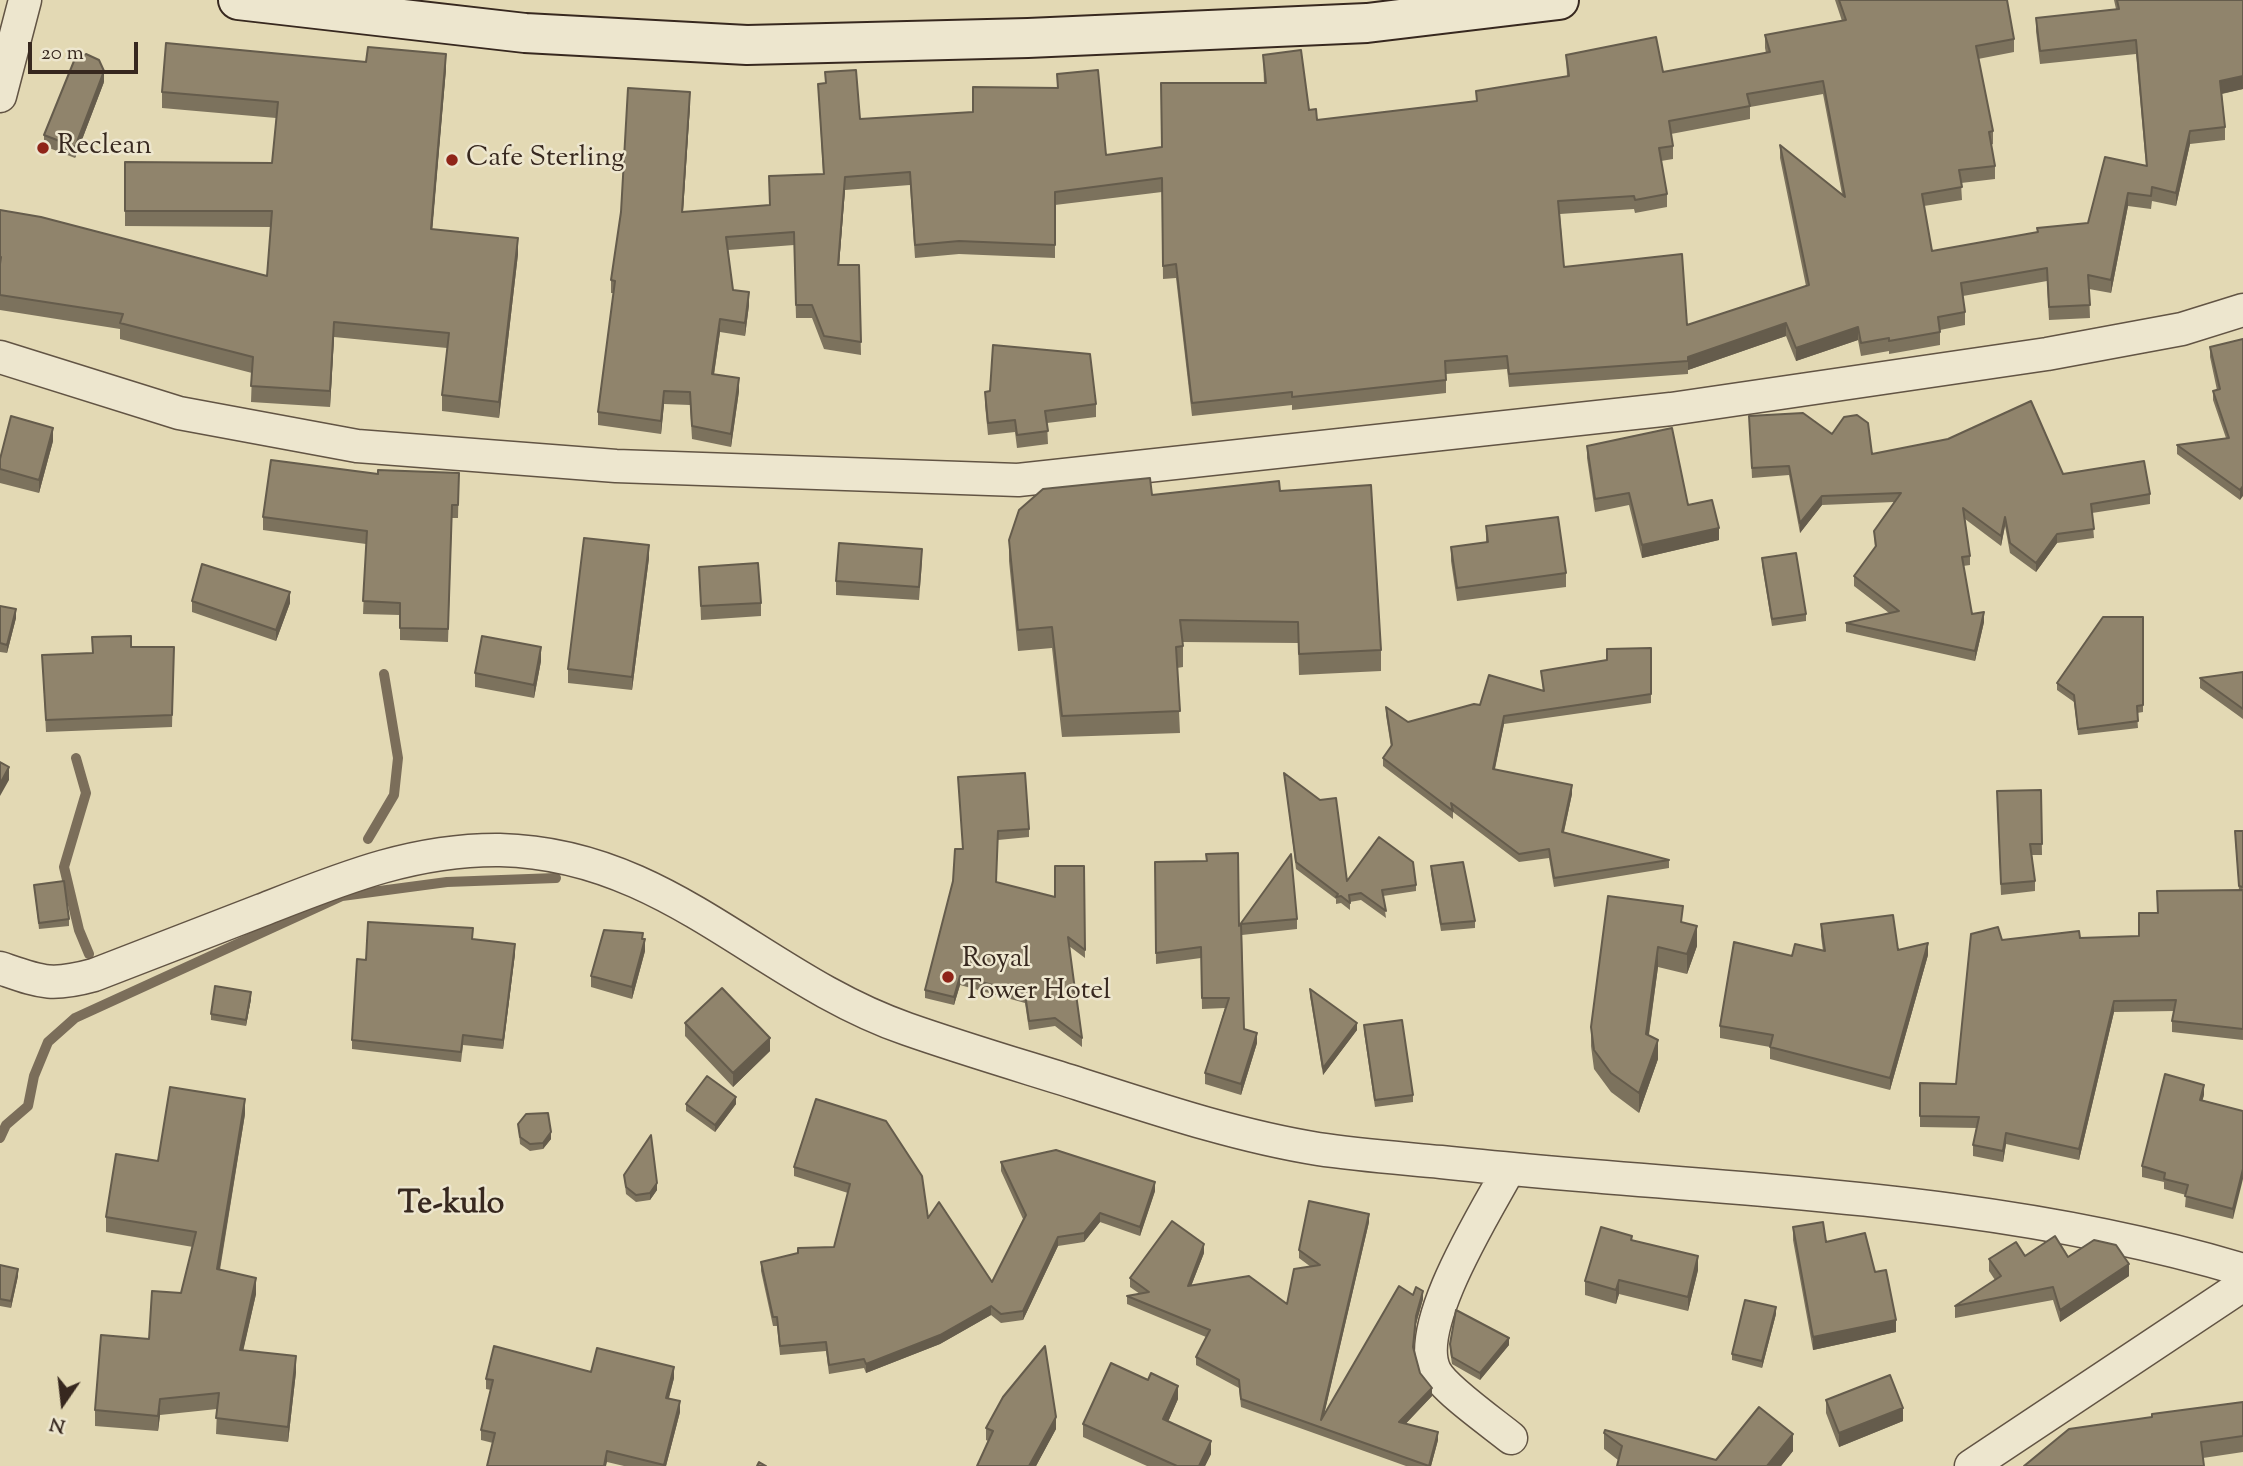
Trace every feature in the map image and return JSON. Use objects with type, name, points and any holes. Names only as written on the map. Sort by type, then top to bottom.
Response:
[{"type":"street","points":[[0,96],[25,0]]},
{"type":"street","points":[[238,0],[525,33],[747,45],[1028,38],[1367,23],[1559,0]]},
{"type":"street","points":[[0,358],[179,413],[357,446],[616,466],[1018,481],[1671,409],[2047,354],[2182,329],[2243,310]]},
{"type":"street","points":[[0,968],[47,984],[85,978],[373,867],[445,852],[503,850],[564,857],[620,873],[681,902],[838,1000],[903,1028],[1169,1112],[1315,1148],[1509,1169],[1908,1204],[2162,1246],[2243,1270]]},
{"type":"street","points":[[1509,1169],[1463,1252],[1434,1324],[1431,1349],[1435,1371],[1511,1438]]},
{"type":"street","points":[[1971,1466],[2243,1285]]},
{"type":"building","points":[[1839,0],[2007,0],[2014,39],[1976,46],[1993,131],[1989,132],[1995,166],[1959,170],[1962,187],[1922,194],[1932,251],[2038,232],[2037,228],[2088,223],[2105,157],[2147,166],[2136,40],[2040,51],[2036,18],[2119,9],[2117,0],[2243,0],[2243,76],[2220,81],[2225,127],[2190,131],[2176,193],[2152,187],[2151,196],[2128,193],[2111,280],[2088,275],[2090,305],[2049,307],[2047,268],[1961,283],[1965,312],[1938,317],[1940,332],[1889,341],[1889,338],[1861,343],[1858,327],[1796,348],[1786,323],[1688,357],[1688,361],[1509,374],[1507,356],[1445,361],[1446,380],[1292,397],[1292,392],[1192,403],[1176,264],[1163,266],[1162,178],[1055,192],[1055,245],[959,241],[915,245],[910,172],[845,177],[838,265],[859,265],[861,342],[824,336],[812,305],[796,305],[794,232],[726,237],[733,290],[749,292],[745,323],[720,319],[712,374],[739,378],[731,434],[692,426],[690,392],[664,391],[661,421],[598,412],[615,281],[611,280],[621,212],[628,88],[690,92],[682,212],[770,205],[769,176],[824,174],[818,84],[826,83],[825,72],[856,70],[860,119],[973,112],[973,87],[1058,88],[1057,74],[1098,70],[1106,155],[1162,147],[1161,83],[1266,83],[1263,55],[1301,50],[1309,110],[1316,109],[1317,120],[1477,101],[1476,91],[1569,76],[1566,55],[1656,37],[1663,72],[1770,52],[1765,35],[1846,20]],"holes":[[[1823,81],[1845,197],[1780,145],[1809,285],[1687,325],[1682,254],[1564,267],[1558,201],[1634,196],[1635,200],[1667,194],[1659,148],[1673,146],[1669,121],[1750,106],[1747,94]]]},
{"type":"building","points":[[166,43],[366,62],[368,47],[446,54],[431,229],[518,238],[499,402],[442,395],[449,333],[334,322],[330,391],[251,386],[253,357],[120,323],[123,314],[0,295],[0,210],[41,217],[267,276],[272,211],[125,211],[125,162],[272,163],[278,102],[162,92]]},
{"type":"building","points":[[86,54],[99,60],[104,71],[75,147],[44,135],[74,61]]},
{"type":"building","points":[[2243,339],[2243,486],[2240,490],[2177,445],[2229,438],[2213,391],[2220,389],[2210,347]]},
{"type":"building","points":[[993,345],[1090,354],[1096,404],[1045,411],[1048,431],[1017,435],[1015,420],[988,423],[985,392],[990,391]]},
{"type":"building","points":[[2031,401],[2063,474],[2144,461],[2150,494],[2091,504],[2094,529],[2057,534],[2036,563],[2010,543],[2005,517],[2001,536],[1963,508],[1970,556],[1962,557],[1972,614],[1984,612],[1975,651],[1846,623],[1899,611],[1854,576],[1876,546],[1874,531],[1901,493],[1822,496],[1800,523],[1789,466],[1752,468],[1749,416],[1803,413],[1832,434],[1844,417],[1857,415],[1868,423],[1872,454],[1948,439]]},
{"type":"building","points":[[11,416],[53,428],[39,480],[0,469]]},
{"type":"building","points":[[1672,428],[1688,505],[1712,500],[1719,528],[1642,545],[1629,493],[1595,499],[1587,446]]},
{"type":"building","points":[[271,460],[378,474],[378,470],[459,473],[458,505],[452,505],[448,629],[400,628],[400,603],[363,601],[367,531],[263,517]]},
{"type":"building","points":[[1150,478],[1152,495],[1279,481],[1280,491],[1371,485],[1381,650],[1299,654],[1298,622],[1180,620],[1183,646],[1176,647],[1180,711],[1062,716],[1052,627],[1018,630],[1009,540],[1019,510],[1043,489]]},
{"type":"building","points":[[1558,517],[1566,573],[1457,588],[1451,547],[1488,542],[1486,526]]},
{"type":"building","points":[[584,538],[649,545],[632,677],[568,669]]},
{"type":"building","points":[[839,543],[922,549],[919,587],[836,581]]},
{"type":"building","points":[[1796,553],[1806,614],[1772,619],[1762,558]]},
{"type":"building","points":[[758,563],[761,603],[701,606],[699,567]]},
{"type":"building","points":[[202,564],[290,592],[276,630],[192,601]]},
{"type":"building","points":[[0,606],[16,609],[7,645],[0,643]]},
{"type":"building","points":[[2103,617],[2143,617],[2143,705],[2137,706],[2138,721],[2078,729],[2074,695],[2057,683]]},
{"type":"building","points":[[131,636],[131,647],[174,647],[172,715],[46,720],[42,655],[93,653],[92,637]]},
{"type":"building","points":[[482,636],[541,647],[534,685],[475,673]]},
{"type":"building","points":[[1651,648],[1651,694],[1504,716],[1493,769],[1572,785],[1562,832],[1669,860],[1554,878],[1549,849],[1519,854],[1451,803],[1453,811],[1383,758],[1392,745],[1386,707],[1408,722],[1474,704],[1480,705],[1489,675],[1544,691],[1541,671],[1607,660],[1607,649]]},
{"type":"building","points":[[2243,672],[2243,709],[2200,678]]},
{"type":"building","points":[[0,762],[9,767],[0,784]]},
{"type":"building","points":[[1025,773],[1029,829],[998,831],[996,882],[1055,897],[1055,866],[1084,866],[1085,950],[1068,937],[1075,990],[1072,990],[1076,994],[1082,1038],[1055,1018],[1029,1021],[1025,994],[960,976],[954,997],[925,990],[953,881],[955,849],[963,849],[958,777]]},
{"type":"building","points":[[1284,773],[1320,800],[1336,798],[1347,881],[1379,837],[1413,862],[1416,885],[1382,890],[1386,911],[1361,893],[1349,895],[1350,903],[1341,896],[1336,897],[1338,894],[1296,862]]},
{"type":"building","points":[[2041,790],[2042,844],[2030,844],[2035,881],[2001,884],[1997,791]]},
{"type":"building","points":[[2235,831],[2243,831],[2243,887],[2239,886]]},
{"type":"building","points":[[1238,853],[1239,926],[1291,854],[1297,919],[1241,924],[1244,1029],[1257,1033],[1241,1084],[1205,1073],[1229,998],[1202,998],[1201,947],[1156,953],[1155,862],[1207,861],[1206,854]]},
{"type":"building","points":[[1463,862],[1475,921],[1441,924],[1431,866]]},
{"type":"building","points":[[64,881],[69,919],[39,923],[34,885]]},
{"type":"building","points":[[2243,890],[2243,1029],[2172,1021],[2176,1000],[2114,1001],[2079,1149],[2006,1133],[2003,1151],[1973,1145],[1979,1117],[1920,1116],[1920,1083],[1956,1084],[1971,934],[1998,927],[2002,940],[2079,931],[2080,938],[2139,936],[2139,913],[2158,913],[2157,891]]},
{"type":"building","points":[[1608,896],[1683,906],[1681,922],[1697,926],[1687,954],[1658,947],[1646,1034],[1658,1040],[1639,1093],[1611,1073],[1594,1050],[1591,1027]]},
{"type":"building","points":[[1893,915],[1898,950],[1928,943],[1890,1078],[1770,1047],[1773,1035],[1720,1026],[1734,942],[1792,956],[1795,944],[1825,951],[1821,924]]},
{"type":"building","points":[[368,922],[473,928],[472,939],[515,944],[503,1040],[463,1035],[461,1052],[352,1040],[357,959],[366,960]]},
{"type":"building","points":[[604,930],[643,933],[642,939],[645,939],[632,987],[591,976]]},
{"type":"building","points":[[215,986],[251,992],[246,1020],[211,1014]]},
{"type":"building","points":[[722,988],[770,1038],[733,1073],[685,1023]]},
{"type":"building","points":[[1310,989],[1357,1023],[1323,1068]]},
{"type":"building","points":[[1402,1020],[1413,1095],[1375,1100],[1364,1025]]},
{"type":"building","points":[[2165,1074],[2204,1085],[2200,1100],[2243,1111],[2243,1169],[2233,1209],[2185,1196],[2188,1185],[2164,1179],[2165,1173],[2142,1166]]},
{"type":"building","points":[[707,1076],[736,1097],[715,1125],[686,1104]]},
{"type":"building","points":[[170,1087],[245,1099],[217,1269],[256,1278],[240,1350],[296,1356],[288,1427],[216,1418],[219,1393],[160,1399],[158,1416],[95,1410],[101,1335],[149,1339],[152,1291],[181,1293],[196,1232],[106,1217],[116,1154],[158,1161]]},
{"type":"building","points":[[816,1099],[886,1121],[922,1176],[928,1218],[939,1202],[992,1282],[1026,1215],[1001,1162],[1056,1150],[1155,1182],[1140,1227],[1100,1213],[1084,1233],[1058,1237],[1023,1311],[1001,1314],[991,1306],[940,1335],[866,1364],[864,1359],[829,1365],[826,1342],[780,1346],[777,1317],[773,1317],[761,1262],[798,1253],[798,1248],[834,1247],[850,1184],[794,1167]]},
{"type":"building","points":[[548,1113],[551,1132],[543,1143],[530,1144],[520,1137],[518,1124],[526,1114]]},
{"type":"building","points":[[651,1135],[657,1183],[650,1193],[636,1195],[626,1187],[624,1175]]},
{"type":"building","points":[[1309,1201],[1369,1214],[1321,1420],[1399,1286],[1413,1295],[1416,1287],[1423,1291],[1416,1316],[1413,1347],[1420,1373],[1432,1388],[1399,1422],[1438,1432],[1429,1466],[1241,1399],[1239,1380],[1196,1357],[1210,1330],[1127,1296],[1149,1292],[1130,1278],[1172,1221],[1204,1244],[1188,1286],[1249,1276],[1287,1304],[1294,1269],[1320,1265],[1299,1250]]},
{"type":"building","points":[[1823,1222],[1826,1242],[1865,1233],[1875,1272],[1886,1270],[1896,1320],[1813,1337],[1793,1227]]},
{"type":"building","points":[[1601,1227],[1632,1236],[1631,1240],[1698,1256],[1688,1297],[1619,1280],[1616,1290],[1585,1281]]},
{"type":"building","points":[[2055,1236],[2068,1257],[2094,1240],[2116,1245],[2129,1264],[2060,1310],[2053,1287],[1955,1306],[2001,1276],[1989,1259],[2016,1242],[2025,1256]]},
{"type":"building","points":[[0,1265],[18,1269],[11,1301],[0,1299]]},
{"type":"building","points":[[1745,1300],[1776,1307],[1762,1361],[1732,1354]]},
{"type":"building","points":[[1456,1310],[1509,1338],[1480,1373],[1452,1357],[1450,1344]]},
{"type":"building","points":[[494,1346],[591,1372],[597,1348],[674,1367],[666,1398],[680,1401],[664,1465],[607,1451],[604,1466],[487,1466],[495,1433],[481,1430],[493,1380],[486,1379]]},
{"type":"building","points":[[1045,1346],[1056,1417],[1029,1466],[977,1466],[993,1431],[986,1428],[1003,1397]]},
{"type":"building","points":[[1111,1363],[1148,1380],[1151,1373],[1178,1386],[1163,1419],[1211,1441],[1199,1466],[1177,1466],[1083,1424]]},
{"type":"building","points":[[1890,1375],[1903,1408],[1839,1433],[1826,1400]]},
{"type":"building","points":[[2243,1402],[2243,1436],[2201,1442],[2204,1466],[2024,1466],[2069,1429]]},
{"type":"building","points":[[1759,1407],[1793,1434],[1767,1466],[1617,1466],[1622,1446],[1604,1433],[1605,1430],[1716,1460]]},
{"type":"waterway","points":[[368,839],[394,795],[398,758],[384,674]]},
{"type":"waterway","points":[[76,758],[86,793],[64,867],[79,930],[89,954]]},
{"type":"waterway","points":[[0,1138],[6,1125],[28,1106],[34,1076],[48,1042],[75,1018],[342,896],[447,882],[556,878]]},
{"type":"place","name":"Reclean","points":[[43,148]]},
{"type":"place","name":"Cafe Sterling","points":[[452,160]]},
{"type":"place","name":"Royal Tower Hotel","points":[[948,977]]},
{"type":"district","name":"Te-kulo","points":[[451,1207]]}]
